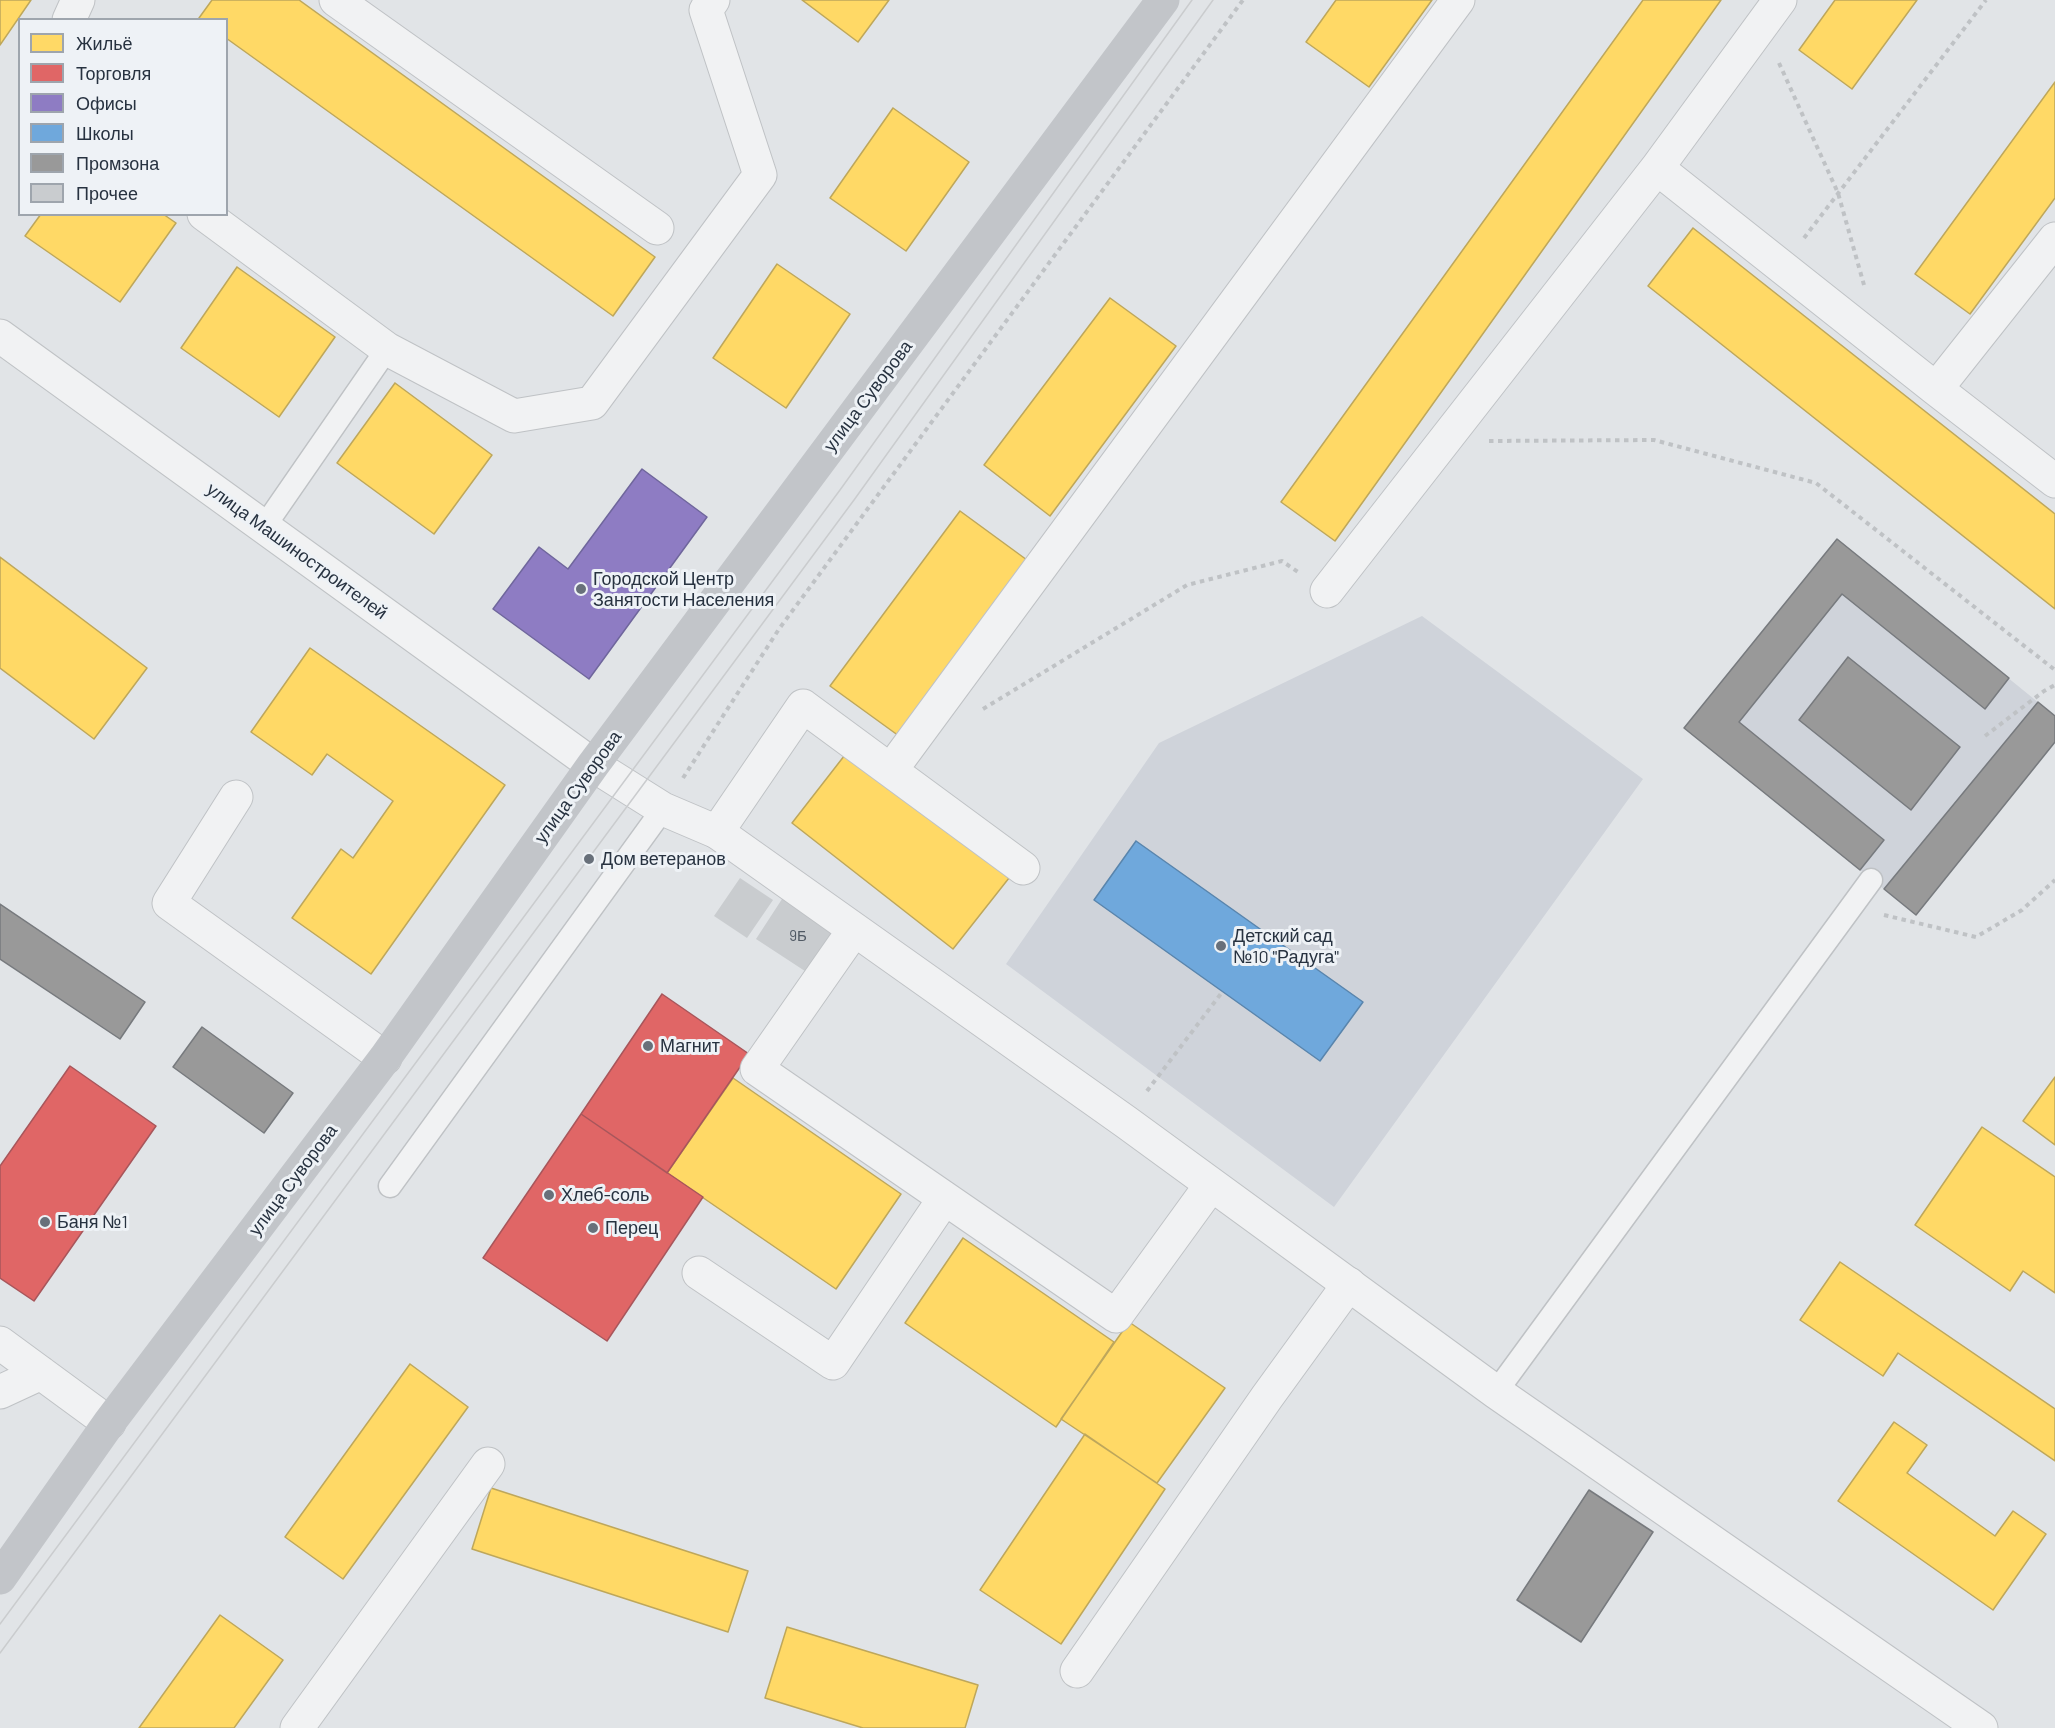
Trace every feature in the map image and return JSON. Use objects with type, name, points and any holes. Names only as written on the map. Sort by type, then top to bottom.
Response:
[{"type":"main road","name":"улица Суворова","points":[[0,1578],[110,1423],[385,1058],[593,765],[1163,0]]},
{"type":"street","points":[[70,18],[78,0]]},
{"type":"street","points":[[336,0],[657,228]]},
{"type":"street","points":[[207,216],[387,349],[514,416],[592,403],[760,175],[706,10],[713,0]]},
{"type":"street","points":[[891,770],[1458,0]]},
{"type":"street","points":[[1327,591],[1657,168],[1771,12]]},
{"type":"street","points":[[1657,168],[2055,480]]},
{"type":"street","points":[[1936,389],[2055,238]]},
{"type":"street","name":"улица Машиностроителей","points":[[0,336],[593,765],[663,809],[717,832],[1126,1122],[1496,1392],[1981,1728]]},
{"type":"street","points":[[717,832],[803,706],[1023,868]]},
{"type":"street","points":[[236,798],[169,903],[385,1058]]},
{"type":"street","points":[[854,930],[757,1069],[1116,1317],[1210,1185]]},
{"type":"street","points":[[699,1273],[833,1364],[944,1199]]},
{"type":"street","points":[[1077,1671],[1349,1284]]},
{"type":"street","points":[[0,1344],[110,1423]]},
{"type":"street","points":[[0,1392],[41,1373]]},
{"type":"street","points":[[297,1728],[488,1464]]},
{"type":"lane","points":[[264,527],[387,349]]},
{"type":"lane","points":[[390,1186],[663,809]]},
{"type":"lane","points":[[1496,1392],[1871,880]]},
{"type":"path","points":[[663,809],[779,629],[1243,0]]},
{"type":"path","points":[[1782,267],[1986,0]]},
{"type":"path","points":[[1771,12],[1838,193],[1866,291]]},
{"type":"path","points":[[1443,442],[1654,440],[1816,483],[2055,670]]},
{"type":"path","points":[[978,712],[1187,585],[1282,561],[1327,591]]},
{"type":"path","points":[[1985,736],[2044,691],[2055,686]]},
{"type":"path","points":[[1852,907],[1976,938],[2022,910],[2055,880]]},
{"type":"path","points":[[1126,1122],[1223,991]]},
{"type":"shaded area","points":[[1837,539],[2055,716],[2055,742],[1916,915],[1684,728]]},
{"type":"shaded area","points":[[1422,616],[1643,779],[1334,1207],[1006,964],[1159,743]]},
{"type":"building: Жильё","points":[[0,0],[31,0],[18,18],[0,45]]},
{"type":"building: Жильё","points":[[212,0],[299,0],[655,257],[613,316],[228,39],[228,18],[199,18]]},
{"type":"building: Жильё","points":[[802,0],[889,0],[858,42]]},
{"type":"building: Жильё","points":[[1336,0],[1432,0],[1369,87],[1306,42]]},
{"type":"building: Жильё","points":[[1643,0],[1721,0],[1335,541],[1281,502]]},
{"type":"building: Жильё","points":[[1835,0],[1917,0],[1852,89],[1799,50]]},
{"type":"building: Жильё","points":[[2055,82],[2055,198],[1970,314],[1915,274]]},
{"type":"building: Жильё","points":[[893,108],[969,162],[906,251],[830,198]]},
{"type":"building: Жильё","points":[[40,216],[166,216],[176,223],[120,302],[25,236]]},
{"type":"building: Жильё","points":[[1693,228],[2055,514],[2055,609],[1648,286]]},
{"type":"building: Жильё","points":[[777,264],[850,314],[786,408],[713,358]]},
{"type":"building: Жильё","points":[[237,267],[335,337],[279,417],[181,348]]},
{"type":"building: Жильё","points":[[1110,298],[1176,346],[1050,516],[984,465]]},
{"type":"building: Жильё","points":[[395,383],[492,455],[434,534],[337,463]]},
{"type":"building: Жильё","points":[[960,511],[1027,560],[899,736],[830,686]]},
{"type":"building: Жильё","points":[[0,557],[147,668],[94,739],[0,668]]},
{"type":"building: Жильё","points":[[310,648],[505,785],[371,974],[292,918],[341,849],[353,858],[393,801],[327,754],[312,775],[251,732]]},
{"type":"building: Жильё","points":[[848,751],[1009,878],[953,949],[792,823]]},
{"type":"building: Жильё","points":[[2055,1077],[2055,1145],[2023,1121]]},
{"type":"building: Жильё","points":[[733,1078],[901,1194],[836,1289],[667,1173]]},
{"type":"building: Жильё","points":[[1982,1127],[2055,1177],[2055,1293],[2023,1271],[2010,1291],[1915,1225]]},
{"type":"building: Жильё","points":[[963,1238],[1114,1342],[1056,1427],[905,1323]]},
{"type":"building: Жильё","points":[[1840,1262],[2055,1409],[2055,1461],[1898,1353],[1883,1376],[1800,1320]]},
{"type":"building: Жильё","points":[[1129,1322],[1225,1388],[1157,1483],[1061,1419]]},
{"type":"building: Жильё","points":[[410,1364],[468,1407],[343,1579],[285,1537]]},
{"type":"building: Жильё","points":[[1894,1422],[1927,1445],[1907,1473],[1995,1536],[2013,1511],[2046,1534],[1993,1610],[1838,1501]]},
{"type":"building: Жильё","points":[[1085,1434],[1165,1489],[1061,1644],[980,1590]]},
{"type":"building: Жильё","points":[[491,1488],[748,1571],[728,1632],[472,1549]]},
{"type":"building: Жильё","points":[[220,1615],[283,1660],[234,1728],[139,1728]]},
{"type":"building: Жильё","points":[[787,1627],[978,1685],[965,1728],[863,1728],[765,1698]]},
{"type":"building: Торговля","points":[[662,994],[749,1054],[667,1173],[581,1114]]},
{"type":"building: Торговля","name":"Баня №1","points":[[70,1066],[156,1126],[34,1301],[0,1278],[0,1166]]},
{"type":"building: Торговля","name":"Перец","points":[[581,1114],[703,1197],[607,1341],[483,1258]]},
{"type":"building: Офисы","name":"Городской Центр Занятости Населения","points":[[642,469],[707,517],[589,679],[493,609],[539,547],[568,569]]},
{"type":"building: Школы","name":"Детский сад №10 \"Радуга\"","points":[[1136,841],[1363,1002],[1320,1061],[1094,900]]},
{"type":"building: Промзона","points":[[1837,539],[2009,678],[1985,709],[1842,594],[1739,722],[1884,840],[1860,870],[1684,728]]},
{"type":"building: Промзона","points":[[1848,657],[1960,747],[1911,810],[1799,720]]},
{"type":"building: Промзона","points":[[2038,702],[2055,716],[2055,742],[1916,915],[1884,889]]},
{"type":"building: Промзона","points":[[0,904],[145,1002],[120,1039],[0,959]]},
{"type":"building: Промзона","points":[[202,1027],[293,1093],[264,1133],[173,1067]]},
{"type":"building: Промзона","points":[[1589,1490],[1653,1532],[1581,1642],[1517,1600]]},
{"type":"building: Прочее","points":[[740,878],[773,900],[747,938],[714,916]]},
{"type":"building: Прочее","points":[[784,896],[839,933],[811,975],[756,939]]},
{"type":"tram line","points":[[0,1624],[840,490],[1192,0]]},
{"type":"tram line","points":[[0,1653],[854,500],[1213,0]]},
{"type":"place","name":"Городской Центр Занятости Населения","points":[[581,589]]},
{"type":"place","name":"Дом ветеранов","points":[[589,859]]},
{"type":"place","name":"Детский сад №10 \"Радуга\"","points":[[1221,946]]},
{"type":"place","name":"Магнит","points":[[648,1046]]},
{"type":"place","name":"Хлеб-соль","points":[[549,1195]]},
{"type":"place","name":"Баня №1","points":[[45,1222]]},
{"type":"place","name":"Перец","points":[[593,1228]]}]
